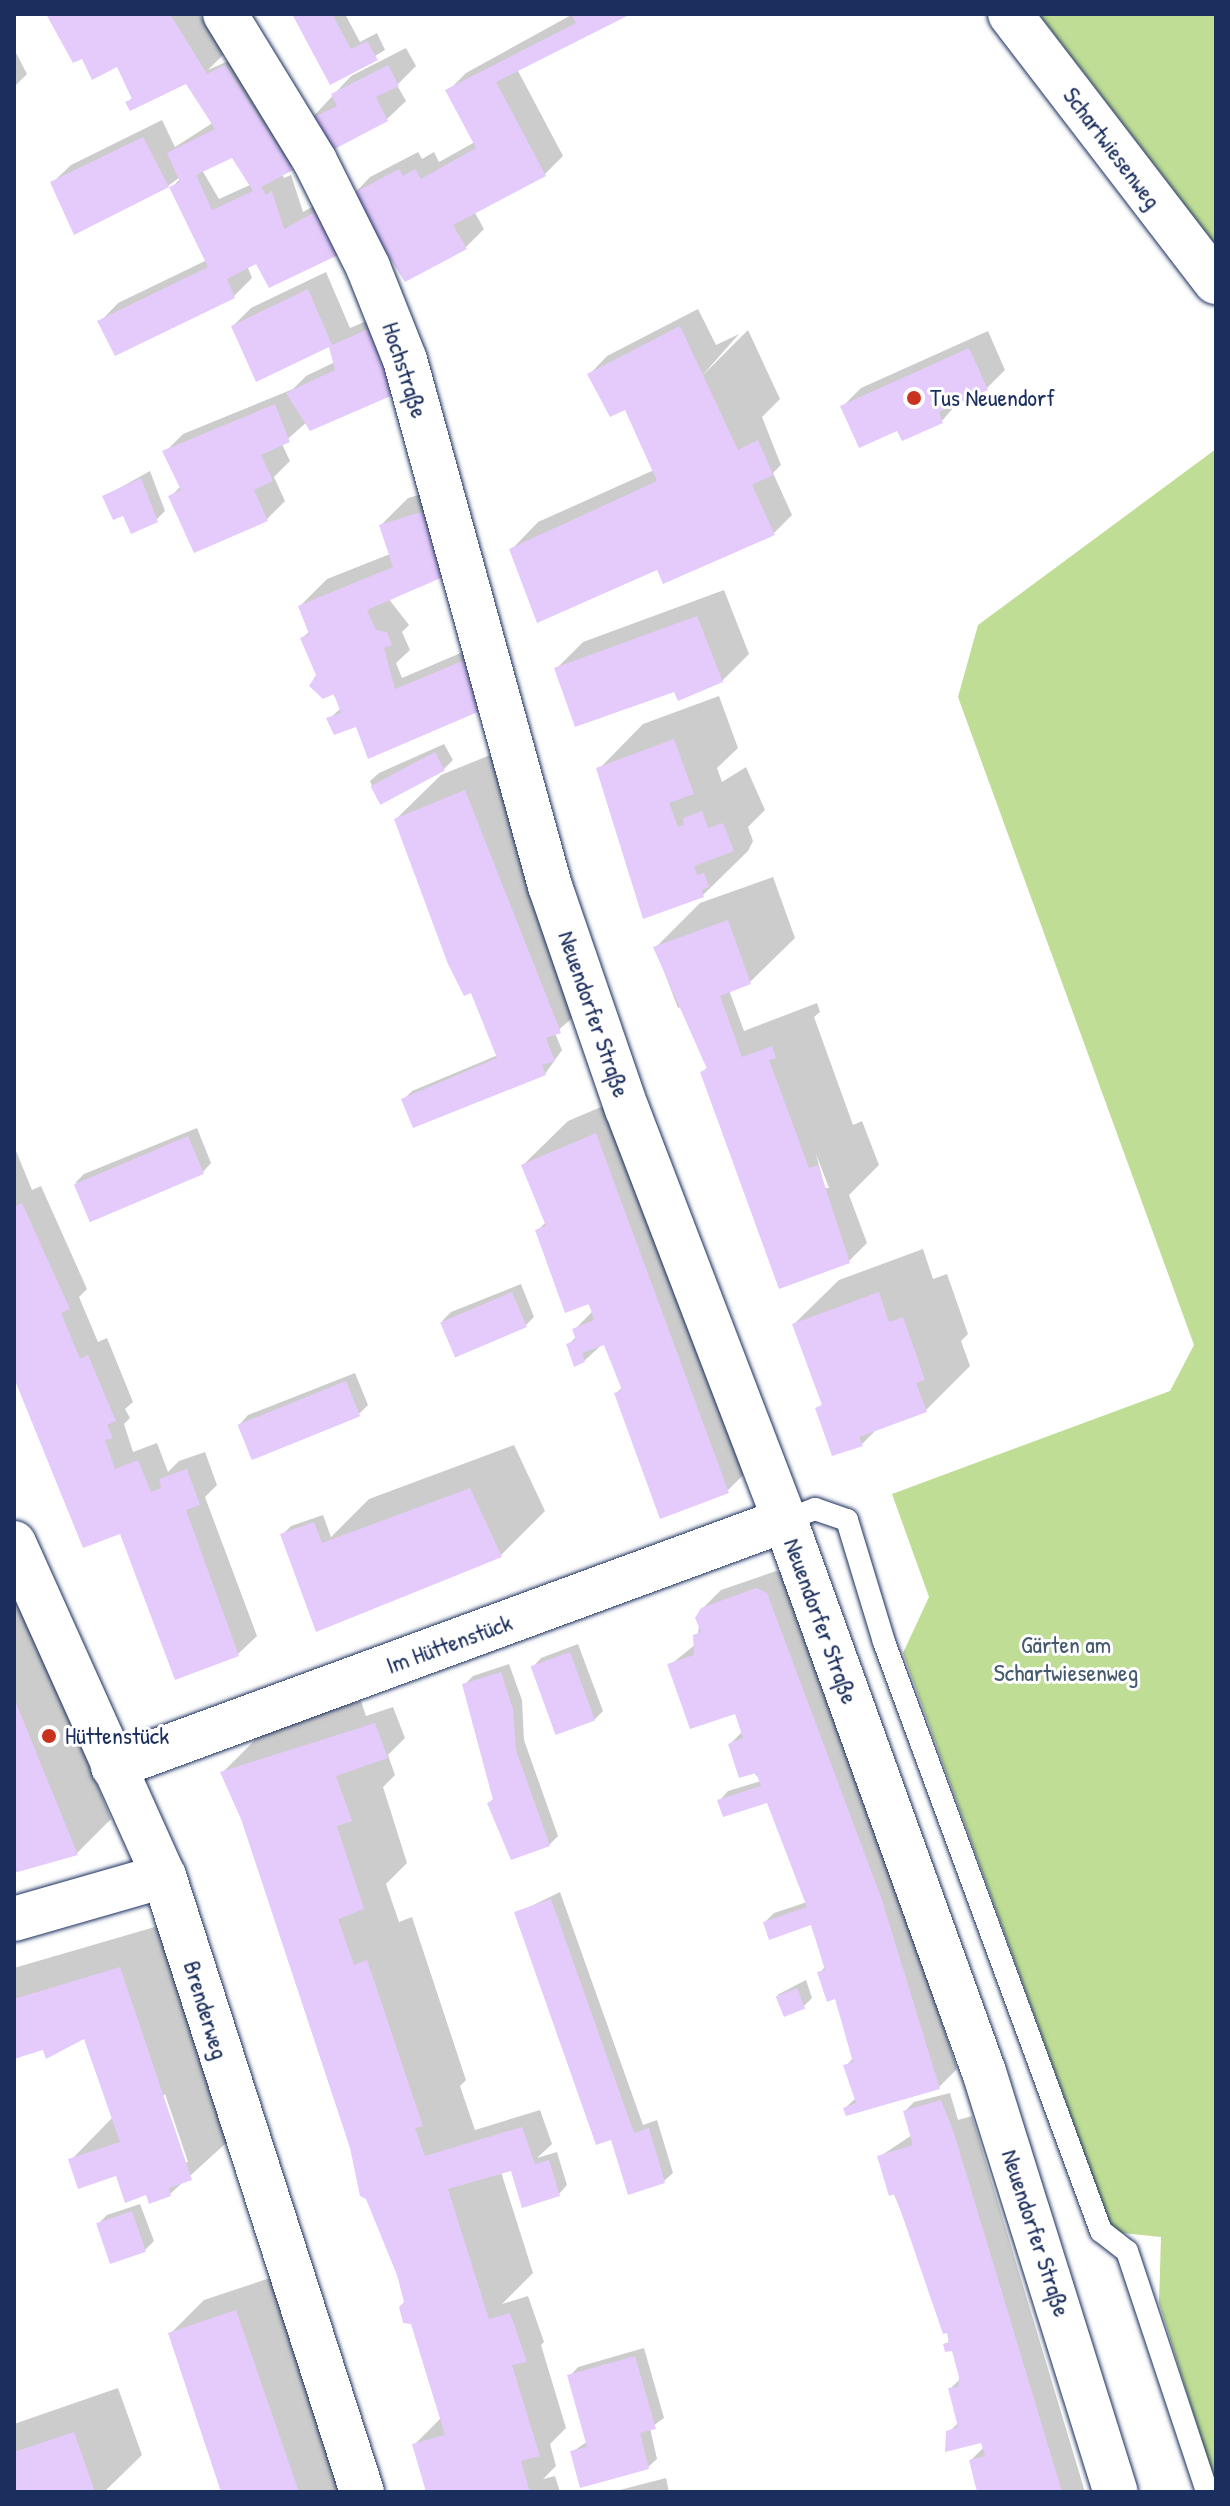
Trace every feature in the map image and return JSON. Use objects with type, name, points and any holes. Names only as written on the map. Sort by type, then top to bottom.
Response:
[{"type":"street","name":"Hochstraße","points":[[225,14],[315,161],[394,334],[514,755]]},
{"type":"street","name":"Schartwiesenweg","points":[[1010,14],[1216,282]]},
{"type":"street","name":"Neuendorfer Straße","points":[[514,755],[550,886],[627,1109],[800,1515],[984,2072],[1116,2492]]},
{"type":"street","name":"Im Hüttenstück","points":[[113,1767],[800,1515]]},
{"type":"street","name":"Brenderweg","points":[[14,1543],[164,1876],[362,2492]]},
{"type":"street","points":[[14,1919],[164,1876]]},
{"type":"lane","points":[[800,1515],[847,1520],[884,1642],[1101,2231],[1127,2251],[1207,2492]]},
{"type":"green space","points":[[1039,14],[1216,14],[1216,245]]},
{"type":"green space","name":"Gärten am Schartwiesenweg","points":[[1216,449],[1216,2485],[1159,2303],[1161,2237],[1113,2232],[903,1653],[929,1597],[892,1494],[1170,1391],[1194,1345],[958,697],[978,625]]},
{"type":"building","points":[[46,14],[170,14],[207,74],[225,65],[293,170],[261,187],[266,195],[272,191],[284,229],[315,212],[338,255],[269,288],[256,264],[227,279],[235,298],[115,356],[97,321],[208,267],[169,187],[180,182],[167,153],[215,129],[186,84],[130,111],[125,102],[132,99],[117,67],[92,80],[82,59],[73,63]],"holes":[[[232,158],[253,191],[212,210],[196,175]]]},
{"type":"building","points":[[292,14],[332,14],[351,49],[367,41],[378,60],[330,85]]},
{"type":"building","points":[[571,14],[631,14],[496,82],[546,176],[453,225],[467,249],[405,282],[350,195],[399,169],[403,176],[415,169],[421,179],[476,148],[445,90],[576,23]]},
{"type":"building","points":[[388,65],[399,86],[376,97],[388,121],[327,153],[308,120],[337,106],[331,94]]},
{"type":"building","points":[[143,137],[169,187],[74,235],[50,182]]},
{"type":"building","points":[[308,289],[332,345],[375,326],[393,395],[310,431],[286,393],[335,370],[329,347],[256,382],[231,326]]},
{"type":"building","points":[[680,326],[738,450],[758,440],[773,475],[752,485],[775,535],[663,584],[657,570],[537,623],[509,549],[657,481],[625,410],[610,417],[587,374]]},
{"type":"building","name":"Tus Neuendorf","points":[[969,348],[988,390],[939,412],[943,423],[902,441],[897,431],[859,448],[840,406]]},
{"type":"building","points":[[275,404],[290,442],[261,455],[273,481],[254,490],[268,521],[194,553],[168,496],[181,490],[162,451]]},
{"type":"building","points":[[141,478],[158,522],[131,534],[123,516],[113,520],[102,496]]},
{"type":"building","points":[[425,511],[443,577],[367,610],[376,630],[387,632],[392,645],[384,648],[395,689],[465,660],[480,711],[368,759],[356,727],[334,735],[326,718],[341,713],[334,694],[323,699],[309,686],[316,675],[300,638],[309,634],[298,606],[393,567],[379,525]]},
{"type":"building","points":[[697,616],[723,682],[678,701],[674,692],[575,727],[554,668]]},
{"type":"building","points":[[674,739],[694,794],[669,803],[678,827],[684,825],[683,818],[702,811],[708,828],[723,823],[734,851],[694,866],[697,875],[704,873],[709,887],[702,890],[704,897],[643,919],[596,768]]},
{"type":"building","points":[[435,752],[445,771],[380,805],[371,786]]},
{"type":"building","points":[[465,790],[561,1033],[546,1038],[555,1061],[542,1065],[546,1075],[413,1128],[401,1099],[497,1058],[471,993],[464,996],[448,964],[394,819]]},
{"type":"building","points":[[728,920],[751,984],[720,996],[742,1057],[772,1046],[776,1058],[769,1060],[809,1168],[818,1165],[850,1263],[779,1289],[700,1072],[707,1069],[653,947]]},
{"type":"building","points":[[596,1133],[729,1493],[660,1519],[614,1393],[622,1390],[604,1345],[582,1353],[585,1362],[574,1367],[566,1344],[576,1340],[572,1329],[594,1320],[589,1304],[565,1313],[535,1230],[546,1226],[521,1165]]},
{"type":"building","points":[[188,1136],[204,1174],[90,1222],[74,1184]]},
{"type":"building","points":[[22,1203],[70,1309],[61,1313],[80,1359],[88,1355],[116,1421],[107,1425],[113,1438],[105,1440],[115,1469],[138,1460],[151,1492],[161,1488],[159,1479],[187,1469],[200,1505],[186,1510],[239,1656],[175,1680],[120,1534],[83,1548],[14,1378],[14,1207]]},
{"type":"building","points":[[512,1292],[527,1327],[455,1357],[440,1322]]},
{"type":"building","points":[[879,1292],[889,1322],[903,1317],[925,1380],[916,1383],[927,1412],[859,1437],[863,1446],[832,1456],[815,1408],[822,1405],[792,1324]]},
{"type":"building","points":[[346,1381],[360,1416],[252,1460],[238,1425]]},
{"type":"building","points":[[470,1488],[502,1557],[316,1632],[280,1534],[314,1522],[322,1543]]},
{"type":"building","points":[[756,1588],[767,1593],[882,1900],[940,2089],[846,2116],[843,2108],[856,2103],[843,2065],[853,2062],[835,1999],[827,2002],[817,1972],[825,1970],[811,1925],[769,1940],[763,1922],[807,1907],[767,1803],[723,1817],[717,1800],[761,1786],[756,1773],[739,1778],[728,1744],[743,1738],[735,1714],[690,1729],[667,1664],[694,1655],[693,1635],[701,1632],[695,1618],[701,1608]]},
{"type":"building","points":[[570,1652],[595,1721],[556,1735],[531,1666]]},
{"type":"building","points":[[501,1672],[513,1709],[516,1750],[550,1846],[511,1860],[487,1803],[493,1800],[462,1684]]},
{"type":"building","points":[[14,1698],[78,1855],[14,1873]]},
{"type":"building","points":[[375,1723],[388,1758],[336,1776],[352,1821],[337,1826],[364,1909],[338,1919],[354,1965],[367,1960],[423,2126],[415,2128],[425,2156],[522,2127],[535,2164],[549,2160],[560,2196],[522,2208],[511,2171],[448,2189],[489,2319],[510,2313],[527,2362],[512,2365],[540,2456],[521,2461],[530,2492],[426,2492],[412,2444],[445,2435],[411,2324],[403,2323],[399,2307],[404,2302],[397,2275],[366,2199],[360,2196],[350,2148],[241,1819],[220,1772]]},
{"type":"building","points":[[551,1899],[634,2133],[649,2128],[665,2183],[628,2195],[611,2140],[596,2145],[514,1912]]},
{"type":"building","points":[[120,1967],[192,2180],[169,2188],[171,2196],[149,2204],[146,2195],[125,2203],[116,2176],[78,2189],[68,2159],[120,2142],[84,2039],[46,2059],[43,2050],[14,2059],[14,1999]]},
{"type":"building","points":[[797,1988],[805,2008],[784,2017],[776,1997]]},
{"type":"building","points":[[941,2100],[954,2133],[1062,2492],[977,2492],[969,2460],[985,2456],[981,2443],[945,2452],[946,2431],[958,2427],[948,2388],[958,2387],[959,2377],[952,2351],[945,2352],[943,2344],[949,2342],[947,2333],[943,2334],[895,2194],[889,2196],[877,2156],[913,2145],[903,2111]]},
{"type":"building","points":[[132,2211],[146,2252],[110,2264],[96,2223]]},
{"type":"building","points":[[236,2310],[299,2492],[221,2492],[168,2333]]},
{"type":"building","points":[[635,2356],[656,2429],[640,2433],[649,2469],[580,2488],[570,2451],[587,2447],[567,2375]]},
{"type":"building","points":[[74,2432],[95,2492],[14,2492],[14,2452]]},
{"type":"place","name":"Tus Neuendorf","points":[[914,398]]},
{"type":"place","name":"Hüttenstück","points":[[49,1736]]}]
